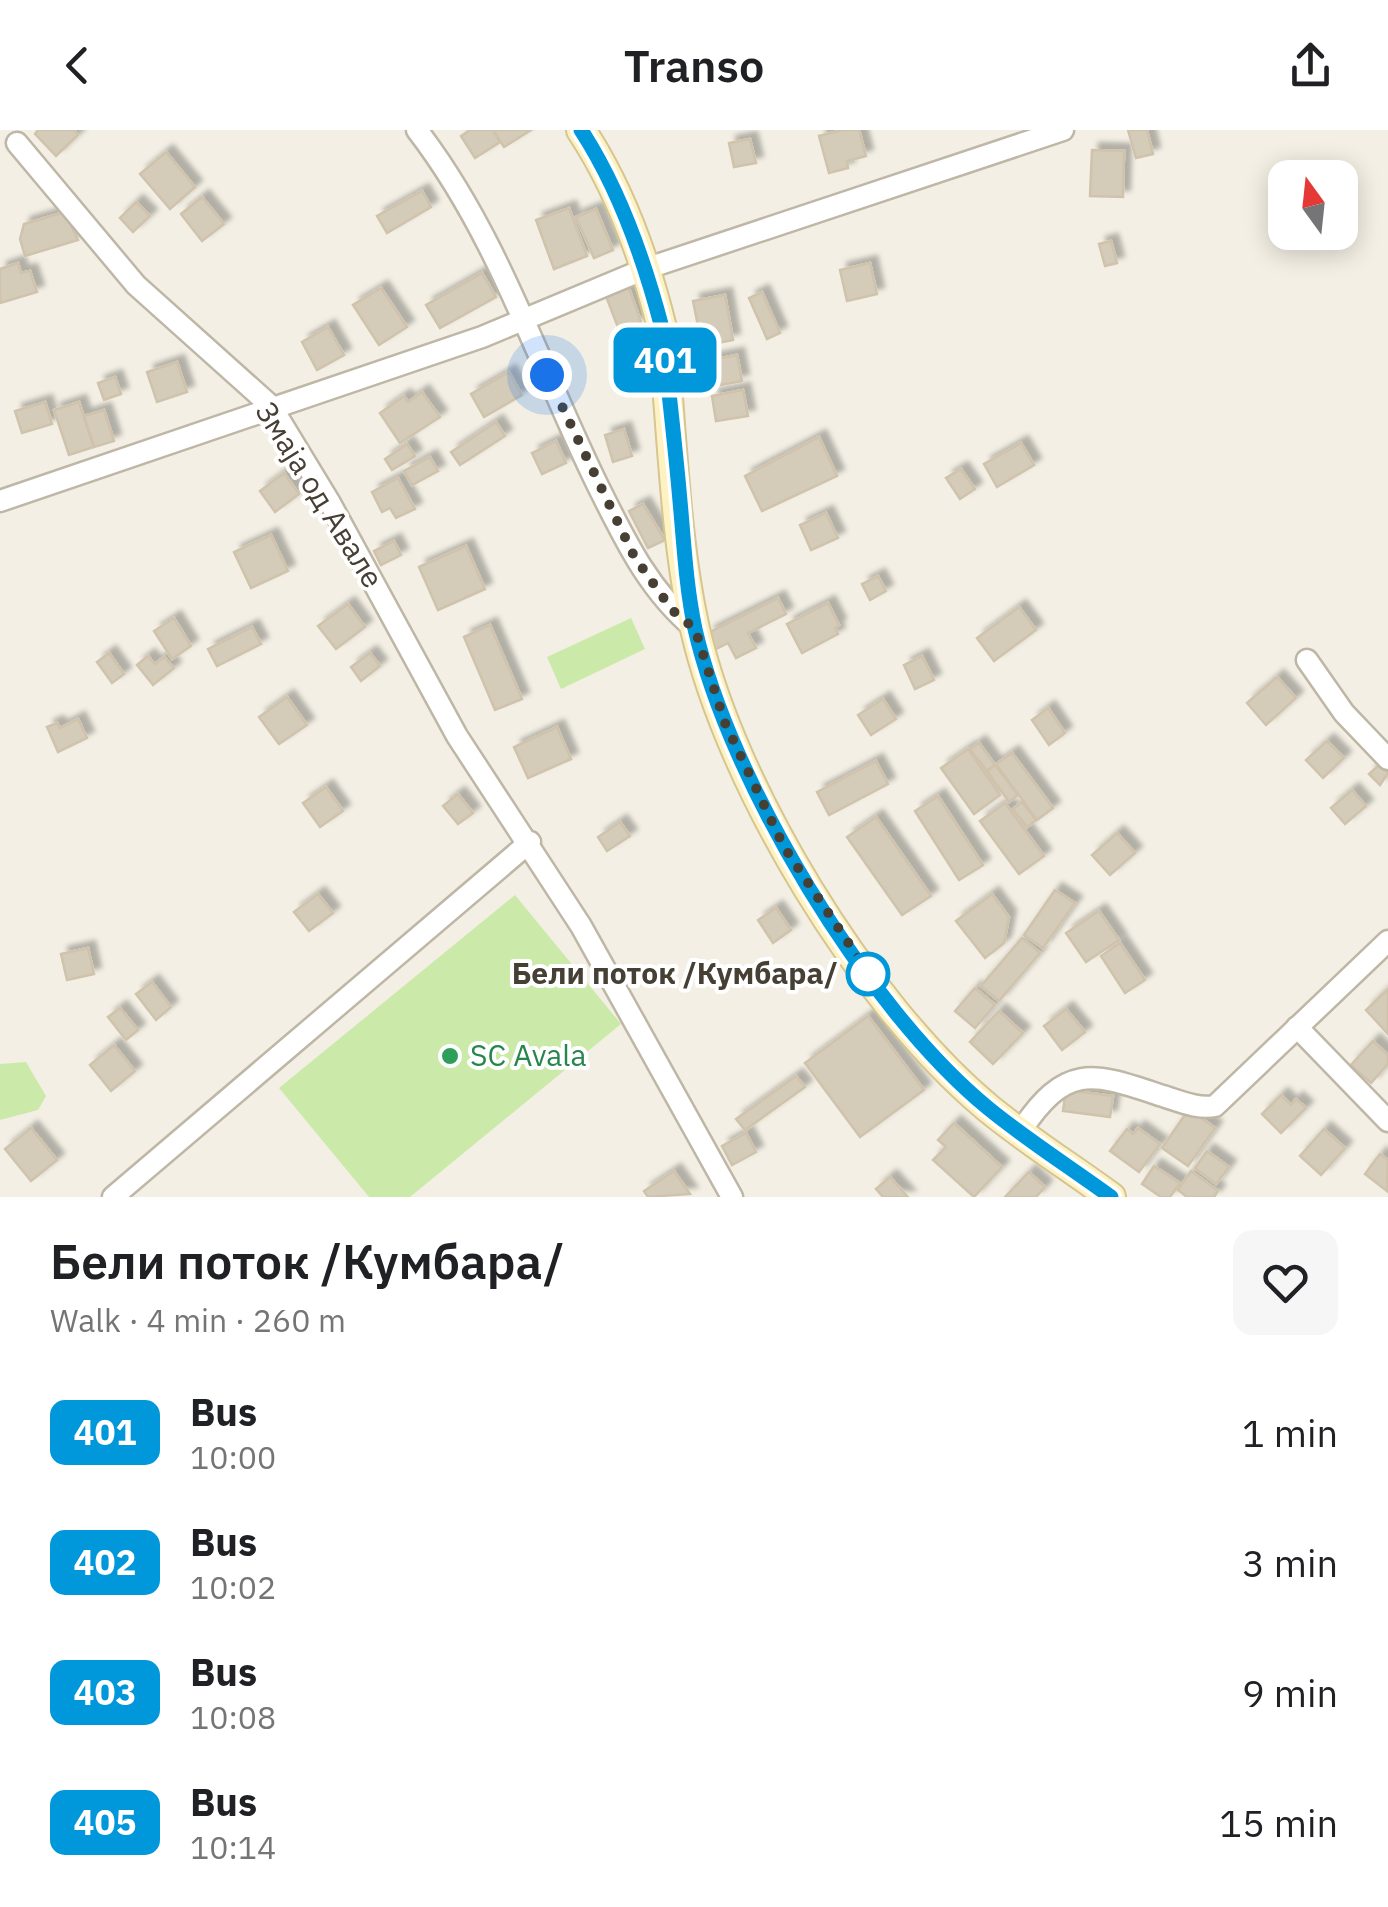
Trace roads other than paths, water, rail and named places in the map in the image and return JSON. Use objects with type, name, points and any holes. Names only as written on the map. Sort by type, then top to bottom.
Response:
[{"type":"main road","points":[[581,130],[617,198],[645,268],[662,328],[685,572],[695,629],[711,688],[743,764],[806,881],[857,958],[926,1045],[986,1107],[1110,1197]]},
{"type":"street","points":[[417,130],[466,206],[624,538],[658,592],[695,629]]},
{"type":"street","points":[[0,500],[482,336],[645,268],[1063,130]]},
{"type":"street","name":"Змаја од Авале","points":[[17,144],[136,285],[271,406],[330,503],[457,736],[530,842],[732,1197]]},
{"type":"street","points":[[1307,660],[1344,713],[1388,758]]},
{"type":"street","points":[[114,1197],[530,842]]},
{"type":"street","points":[[1020,1132],[1051,1091],[1078,1077],[1111,1078],[1185,1103],[1216,1106],[1388,941]]},
{"type":"street","points":[[1297,1027],[1388,1120]]},
{"type":"place","name":"Бели поток /Кумбара/","points":[[868,974]]},
{"type":"place","name":"SC Avala","points":[[450,1056]]}]
